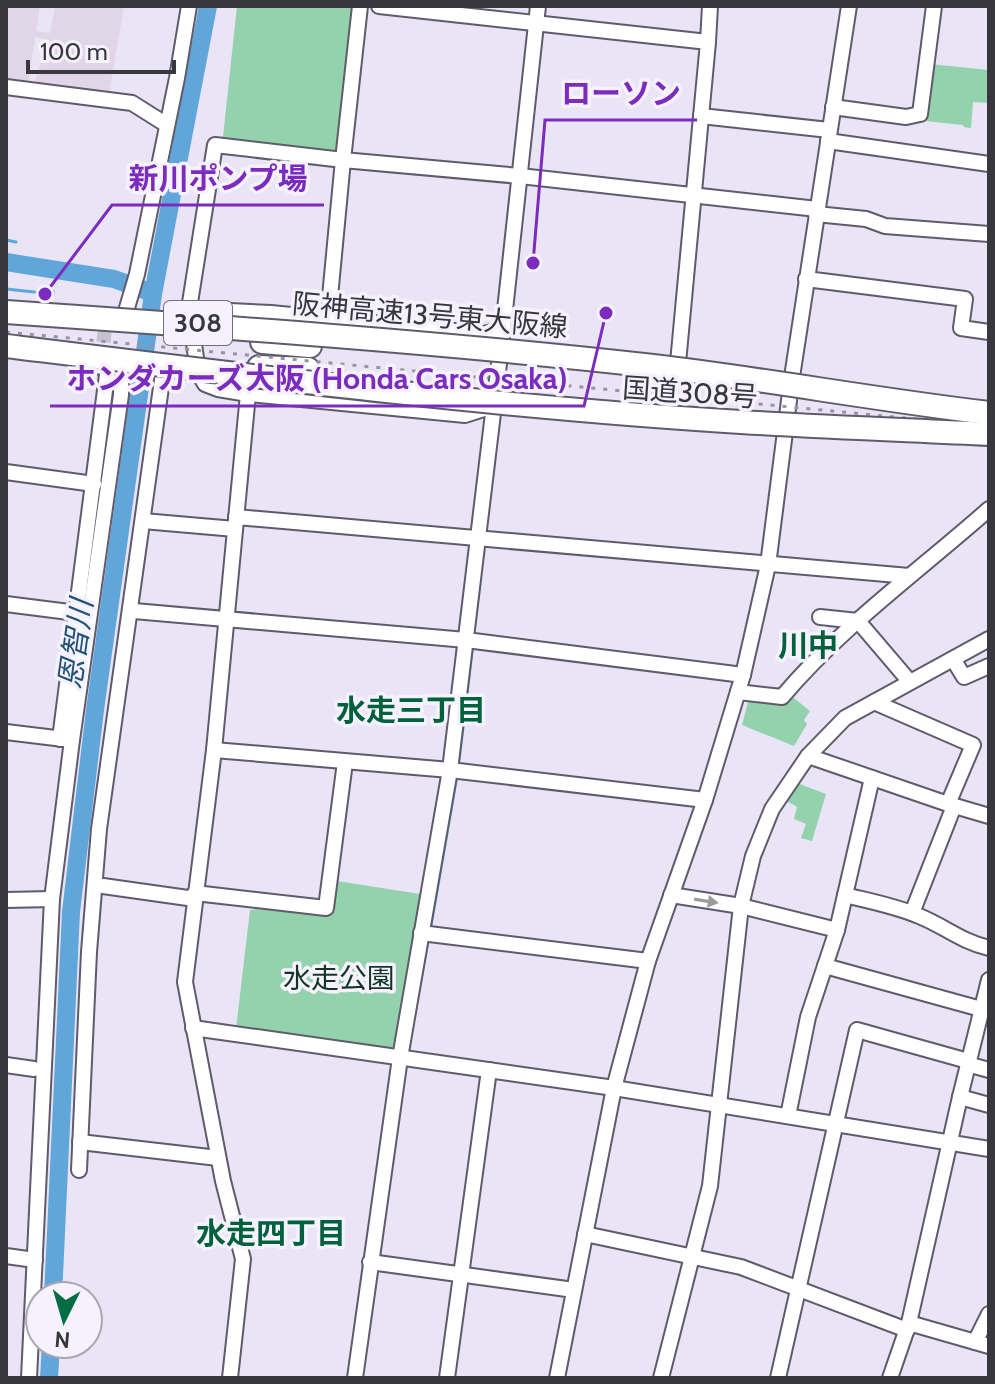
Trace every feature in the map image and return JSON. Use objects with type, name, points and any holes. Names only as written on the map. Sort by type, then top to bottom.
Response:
[{"type":"highway","name":"国道308号","points":[[6,310],[125,315],[263,335],[502,337],[792,377],[983,409]]},
{"type":"highway","name":"阪神高速13号東大阪線","points":[[6,310],[357,337],[633,364],[983,409]]},
{"type":"highway","points":[[6,318],[125,315]]},
{"type":"highway","points":[[263,335],[310,346],[983,409]]},
{"type":"highway","points":[[6,347],[126,364],[170,358],[255,380],[308,369],[924,431]]},
{"type":"highway","points":[[6,347],[353,388],[741,422],[989,434]]},
{"type":"highway","name":"国道308号","points":[[255,380],[330,390],[676,422],[989,441]]},
{"type":"street","points":[[6,301],[107,310],[125,315],[137,274],[189,6]]},
{"type":"street","points":[[328,318],[360,6]]},
{"type":"street","points":[[379,6],[708,42]]},
{"type":"street","points":[[355,1378],[400,1058],[450,770],[538,6]]},
{"type":"street","points":[[678,363],[710,6]]},
{"type":"street","points":[[557,1378],[614,1088],[648,961],[705,800],[738,692],[768,565],[806,279],[849,6]]},
{"type":"street","points":[[833,107],[906,117],[920,114],[934,6]]},
{"type":"street","points":[[6,87],[132,103],[167,125]]},
{"type":"street","points":[[701,116],[989,164]]},
{"type":"street","points":[[230,1378],[243,1259],[218,1158],[185,982],[255,380],[211,387],[198,372],[189,309],[215,145],[694,196],[817,211],[866,219],[885,226],[989,234]]},
{"type":"street","points":[[806,279],[965,299],[961,328],[989,332]]},
{"type":"street","points":[[189,309],[328,318],[472,339]]},
{"type":"street","points":[[6,356],[126,364]]},
{"type":"street","points":[[29,1378],[52,899],[77,613],[108,367],[126,364]]},
{"type":"street","points":[[79,1170],[89,952],[99,829],[125,630],[143,521],[126,364]]},
{"type":"street","points":[[66,740],[126,364]]},
{"type":"street","points":[[6,472],[94,484]]},
{"type":"street","points":[[738,692],[782,697],[811,663],[989,509]]},
{"type":"street","points":[[143,521],[236,523],[478,538],[909,576]]},
{"type":"street","points":[[6,604],[77,613]]},
{"type":"street","points":[[134,611],[466,640],[743,675]]},
{"type":"street","points":[[820,617],[858,621],[910,682]]},
{"type":"street","points":[[661,1378],[710,1186],[741,906],[753,856],[772,809],[808,756],[845,718],[989,639]]},
{"type":"street","points":[[953,659],[964,677],[989,666]]},
{"type":"street","points":[[874,702],[989,749]]},
{"type":"street","points":[[6,732],[66,740]]},
{"type":"street","points":[[912,913],[973,745]]},
{"type":"street","points":[[214,750],[450,770],[705,800]]},
{"type":"street","points":[[808,756],[989,816]]},
{"type":"street","points":[[103,886],[326,908],[345,762]]},
{"type":"street","points":[[788,1116],[808,1017],[837,930],[872,778]]},
{"type":"street","points":[[671,895],[741,906],[837,930]]},
{"type":"street","points":[[845,895],[912,913],[966,942],[989,948]]},
{"type":"street","points":[[6,900],[52,899]]},
{"type":"street","points":[[421,933],[648,961]]},
{"type":"street","points":[[825,966],[981,1009]]},
{"type":"street","points":[[890,1378],[908,1326],[968,1062],[982,1039],[981,1009],[989,980]]},
{"type":"street","points":[[193,1028],[614,1088],[989,1149]]},
{"type":"street","points":[[778,1378],[857,1030],[989,1070]]},
{"type":"street","points":[[6,1065],[34,1069]]},
{"type":"street","points":[[447,1378],[489,1070]]},
{"type":"street","points":[[960,1097],[989,1105]]},
{"type":"street","points":[[80,1142],[218,1158]]},
{"type":"street","points":[[585,1234],[741,1267],[908,1326],[982,1344],[989,1314]]},
{"type":"street","points":[[6,1256],[35,1260]]},
{"type":"street","points":[[370,1262],[574,1290]]},
{"type":"shaded area","points":[[6,6],[40,6],[36,31],[50,33],[55,6],[124,6],[109,94],[33,86],[49,40],[35,37],[28,86],[6,83]]},
{"type":"green space","points":[[237,6],[355,6],[338,151],[223,137]]},
{"type":"green space","points":[[930,64],[989,70],[989,103],[973,102],[971,128],[925,121]]},
{"type":"green space","points":[[790,695],[810,711],[804,720],[807,724],[794,746],[742,725],[749,698]]},
{"type":"green space","points":[[797,783],[826,794],[812,841],[801,838],[806,824],[794,819],[797,807],[785,800]]},
{"type":"green space","name":"水走公園","points":[[337,881],[420,894],[396,1044],[388,1050],[236,1029],[250,910],[263,908],[331,914]]},
{"type":"waterway","name":"恩智川","points":[[54,1280],[71,912],[95,710],[153,294],[208,6]]},
{"type":"waterway","points":[[6,240],[16,242]]},
{"type":"waterway","points":[[6,262],[114,279],[147,291]]},
{"type":"waterway","points":[[56,275],[57,270]]},
{"type":"waterway","points":[[6,289],[53,294],[53,291]]},
{"type":"waterway","points":[[474,631],[480,582]]},
{"type":"waterway","points":[[459,760],[472,651]]},
{"type":"waterway","points":[[431,925],[456,781]]},
{"type":"waterway","points":[[417,1001],[427,946]]},
{"type":"waterway","name":"恩智川","points":[[49,1378],[50,1360]]},
{"type":"tunnel","points":[[101,363],[107,312]]},
{"type":"railway","points":[[6,332],[989,426]]},
{"type":"place","name":"ローソン","points":[[533,263]]},
{"type":"place","name":"新川ポンプ場","points":[[45,294]]},
{"type":"place","name":"ホンダカーズ大阪 (Honda Cars Osaka)","points":[[606,313]]},
{"type":"district","name":"川中","points":[[808,646]]},
{"type":"district","name":"水走三丁目","points":[[411,711]]},
{"type":"district","name":"水走四丁目","points":[[271,1234]]}]
